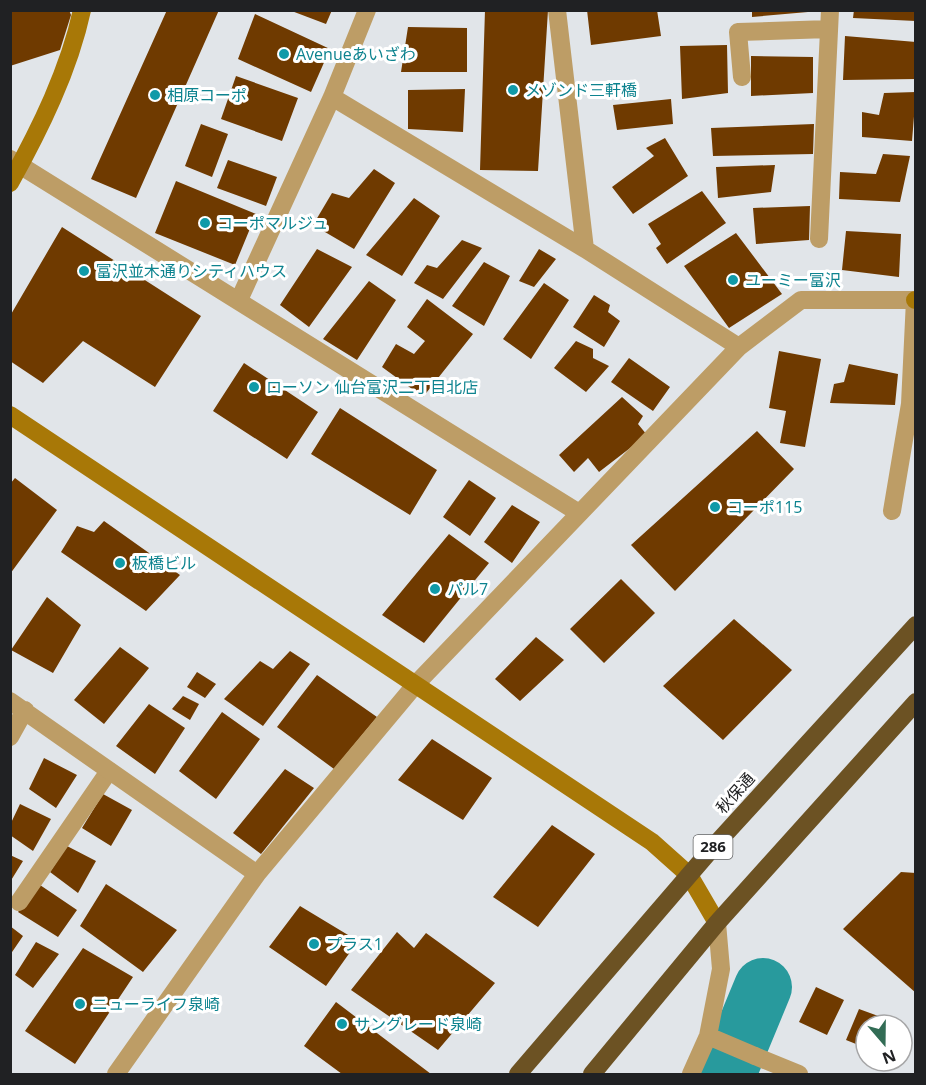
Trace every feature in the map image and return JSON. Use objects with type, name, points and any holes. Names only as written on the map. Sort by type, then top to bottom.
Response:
[{"type":"highway","name":"秋保通","points":[[518,1074],[689,874],[915,625]]},
{"type":"highway","points":[[592,1074],[717,922],[915,702]]},
{"type":"street","points":[[10,183],[15,162],[51,101],[77,31],[82,10]]},
{"type":"street","points":[[239,300],[333,97],[367,10]]},
{"type":"street","points":[[557,10],[585,249]]},
{"type":"street","points":[[819,239],[831,10]]},
{"type":"street","points":[[741,77],[738,32],[830,29]]},
{"type":"street","points":[[333,97],[585,249],[740,347]]},
{"type":"street","points":[[15,162],[579,513]]},
{"type":"street","points":[[116,1074],[256,874],[416,684],[740,347],[801,300],[915,300],[910,404],[892,511]]},
{"type":"street","points":[[10,415],[652,842],[689,874],[717,922],[721,969],[708,1036],[691,1074]]},
{"type":"street","points":[[10,737],[18,706],[256,874]]},
{"type":"street","points":[[19,902],[109,771]]},
{"type":"street","points":[[708,1036],[799,1074]]},
{"type":"building","points":[[10,10],[69,10],[71,15],[60,50],[10,66]]},
{"type":"building","name":"相原コーポ","points":[[167,10],[219,10],[136,198],[91,179]]},
{"type":"building","points":[[289,10],[332,10],[326,24]]},
{"type":"building","name":"メゾンド三軒橋","points":[[485,10],[548,10],[538,171],[480,170]]},
{"type":"building","points":[[587,10],[657,10],[661,36],[591,45]]},
{"type":"building","points":[[752,10],[808,10],[808,12],[752,17]]},
{"type":"building","points":[[854,10],[916,10],[916,21],[853,18]]},
{"type":"building","name":"Avenueあいざわ","points":[[255,14],[330,49],[311,92],[238,59]]},
{"type":"building","points":[[408,27],[467,28],[467,72],[401,72]]},
{"type":"building","points":[[845,36],[916,42],[916,79],[843,80]]},
{"type":"building","points":[[727,45],[728,93],[682,99],[680,46]]},
{"type":"building","points":[[751,56],[813,57],[813,93],[751,96]]},
{"type":"building","points":[[236,76],[298,98],[282,141],[221,119]]},
{"type":"building","points":[[465,89],[463,132],[408,129],[408,90]]},
{"type":"building","points":[[916,92],[912,141],[862,137],[862,112],[879,115],[884,93]]},
{"type":"building","points":[[671,99],[673,124],[617,130],[613,105]]},
{"type":"building","points":[[201,124],[228,134],[212,177],[185,166]]},
{"type":"building","points":[[814,124],[813,154],[713,156],[711,128]]},
{"type":"building","points":[[665,138],[688,176],[633,214],[612,187],[654,156],[646,148]]},
{"type":"building","points":[[883,154],[910,156],[900,202],[839,199],[840,172],[876,174]]},
{"type":"building","points":[[228,160],[277,177],[266,206],[217,188]]},
{"type":"building","points":[[775,165],[771,192],[718,198],[716,167]]},
{"type":"building","points":[[374,169],[395,183],[354,249],[313,225],[332,193],[349,198]]},
{"type":"building","name":"コーポマルジュ","points":[[176,181],[256,214],[235,265],[155,233]]},
{"type":"building","points":[[702,191],[726,223],[667,264],[656,248],[661,244],[648,224]]},
{"type":"building","points":[[414,198],[440,216],[402,276],[366,255]]},
{"type":"building","points":[[810,206],[809,240],[756,244],[753,208]]},
{"type":"building","name":"富沢並木通りシティハウス","points":[[62,227],[201,316],[155,387],[83,341],[43,383],[10,361],[10,316]]},
{"type":"building","points":[[846,231],[901,234],[899,277],[842,270]]},
{"type":"building","name":"ユーミー富沢","points":[[736,233],[782,294],[729,328],[684,266]]},
{"type":"building","points":[[462,240],[482,248],[443,299],[414,283],[427,265],[437,268]]},
{"type":"building","points":[[317,249],[352,267],[309,327],[280,305]]},
{"type":"building","points":[[539,249],[556,259],[534,287],[519,281]]},
{"type":"building","points":[[484,262],[510,276],[484,326],[452,306]]},
{"type":"building","points":[[369,281],[396,300],[357,360],[323,339]]},
{"type":"building","points":[[544,283],[569,300],[531,359],[503,339]]},
{"type":"building","points":[[594,295],[610,305],[608,312],[620,321],[604,347],[573,327]]},
{"type":"building","points":[[427,299],[473,334],[423,397],[382,367],[396,344],[414,354],[425,341],[407,327]]},
{"type":"building","points":[[576,341],[593,349],[593,358],[609,366],[586,392],[554,368]]},
{"type":"building","points":[[779,351],[821,359],[805,447],[780,443],[786,411],[769,408]]},
{"type":"building","points":[[629,358],[670,387],[653,411],[611,382]]},
{"type":"building","name":"ローソン 仙台富沢二丁目北店","points":[[244,363],[318,412],[287,459],[213,411]]},
{"type":"building","points":[[849,364],[898,374],[895,405],[830,403],[834,384],[844,382]]},
{"type":"building","points":[[622,397],[643,416],[638,424],[647,435],[599,472],[588,458],[574,472],[559,455]]},
{"type":"building","points":[[340,408],[437,470],[410,515],[311,454]]},
{"type":"building","name":"コーポ115","points":[[757,431],[794,469],[675,591],[631,545]]},
{"type":"building","points":[[15,478],[57,510],[10,574],[10,484]]},
{"type":"building","points":[[469,480],[496,498],[470,536],[443,517]]},
{"type":"building","points":[[512,505],[540,522],[512,563],[484,542]]},
{"type":"building","name":"板橋ビル","points":[[104,521],[180,575],[146,611],[61,552],[77,526],[94,532]]},
{"type":"building","name":"パル7","points":[[449,534],[489,563],[424,643],[382,615]]},
{"type":"building","points":[[621,579],[655,613],[604,663],[570,629]]},
{"type":"building","points":[[47,597],[81,625],[53,673],[11,650]]},
{"type":"building","points":[[734,619],[792,670],[723,740],[663,686]]},
{"type":"building","points":[[536,637],[564,660],[520,701],[495,679]]},
{"type":"building","points":[[120,647],[149,668],[104,724],[74,700]]},
{"type":"building","points":[[290,651],[310,664],[263,726],[224,699],[260,661],[273,669]]},
{"type":"building","points":[[197,672],[216,684],[205,698],[187,687]]},
{"type":"building","points":[[317,675],[377,717],[334,769],[277,727]]},
{"type":"building","points":[[183,696],[199,704],[190,720],[172,709]]},
{"type":"building","points":[[149,704],[185,728],[155,774],[116,746]]},
{"type":"building","points":[[222,712],[260,739],[216,799],[179,771]]},
{"type":"building","points":[[432,739],[492,778],[463,820],[398,780]]},
{"type":"building","points":[[44,758],[77,775],[56,808],[29,789]]},
{"type":"building","points":[[285,769],[314,788],[261,854],[233,833]]},
{"type":"building","points":[[103,794],[132,810],[111,846],[82,828]]},
{"type":"building","points":[[20,804],[51,819],[33,851],[10,835],[10,825]]},
{"type":"building","points":[[552,825],[595,854],[538,927],[493,897]]},
{"type":"building","points":[[67,846],[96,861],[78,893],[50,872]]},
{"type":"building","points":[[10,855],[23,861],[10,882]]},
{"type":"building","points":[[901,872],[916,873],[916,993],[843,929]]},
{"type":"building","points":[[106,884],[177,930],[143,972],[80,926]]},
{"type":"building","points":[[40,885],[77,910],[58,937],[18,912]]},
{"type":"building","name":"プラス1","points":[[300,906],[358,941],[326,986],[269,947]]},
{"type":"building","points":[[10,926],[23,936],[10,955]]},
{"type":"building","points":[[397,932],[414,948],[426,933],[495,983],[438,1050],[351,990]]},
{"type":"building","points":[[36,942],[59,954],[33,988],[15,975]]},
{"type":"building","name":"ニューライフ泉崎","points":[[83,948],[133,977],[75,1064],[25,1031]]},
{"type":"building","points":[[816,987],[844,1000],[827,1035],[799,1022]]},
{"type":"building","name":"サングレード泉崎","points":[[336,1002],[431,1074],[342,1074],[304,1046]]},
{"type":"building","points":[[859,1009],[870,1013],[857,1013]]},
{"type":"building","points":[[854,1021],[854,1043],[846,1040]]},
{"type":"waterway","points":[[727,1074],[763,987]]},
{"type":"place","name":"Avenueあいざわ","points":[[284,54]]},
{"type":"place","name":"メゾンド三軒橋","points":[[513,90]]},
{"type":"place","name":"相原コーポ","points":[[155,95]]},
{"type":"place","name":"コーポマルジュ","points":[[205,223]]},
{"type":"place","name":"富沢並木通りシティハウス","points":[[84,271]]},
{"type":"place","name":"ユーミー富沢","points":[[733,280]]},
{"type":"place","name":"ローソン 仙台富沢二丁目北店","points":[[254,387]]},
{"type":"place","name":"コーポ115","points":[[715,507]]},
{"type":"place","name":"板橋ビル","points":[[120,563]]},
{"type":"place","name":"パル7","points":[[435,589]]},
{"type":"place","name":"プラス1","points":[[314,944]]},
{"type":"place","name":"ニューライフ泉崎","points":[[80,1004]]},
{"type":"place","name":"サングレード泉崎","points":[[342,1024]]}]
